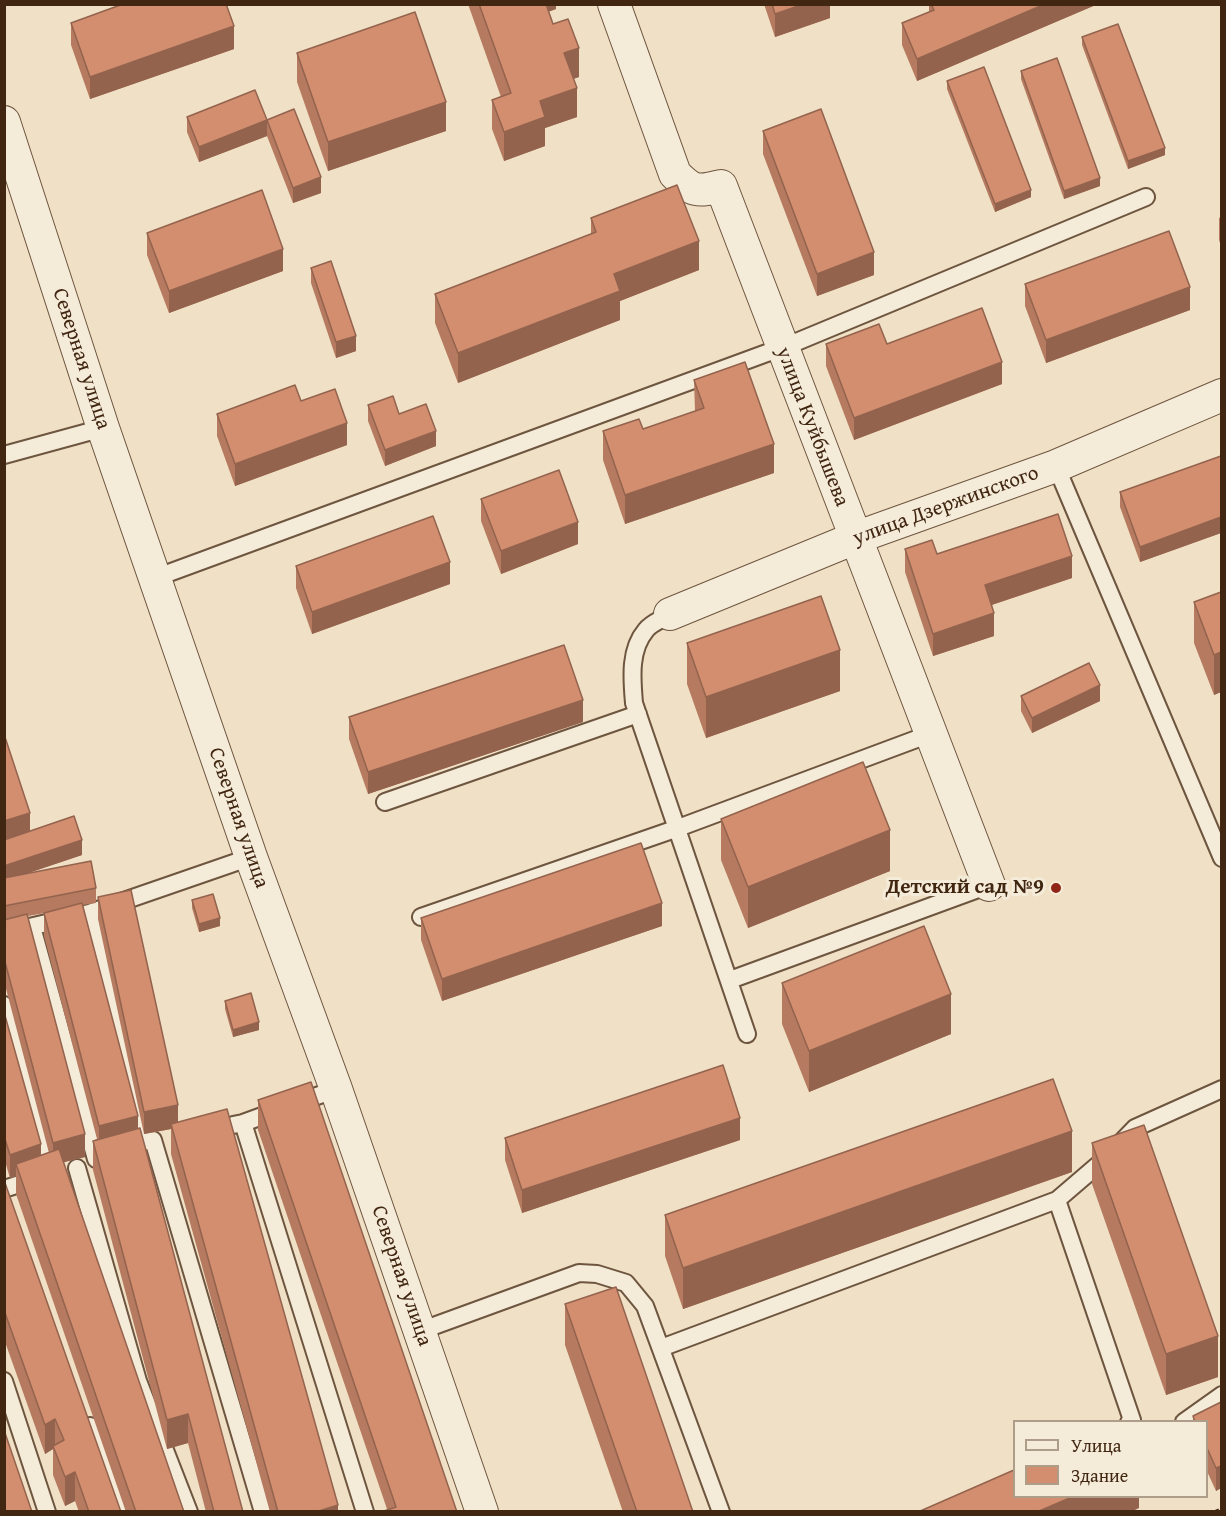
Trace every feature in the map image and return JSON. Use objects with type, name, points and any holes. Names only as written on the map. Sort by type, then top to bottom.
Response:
[{"type":"street","name":"улица Куйбышева","points":[[614,4],[675,174],[688,188],[701,191],[721,186],[989,885]]},
{"type":"street","name":"Северная улица","points":[[4,122],[103,428],[251,857],[336,1089],[482,1512]]},
{"type":"street","name":"улица Дзержинского","points":[[670,614],[855,538],[1056,466],[1221,396]]},
{"type":"lane","points":[[155,578],[782,348],[1146,197]]},
{"type":"lane","points":[[4,455],[103,428]]},
{"type":"lane","points":[[1056,466],[1221,858]]},
{"type":"lane","points":[[670,614],[647,628],[638,644],[632,670],[634,703],[747,1034]]},
{"type":"lane","points":[[385,802],[638,714]]},
{"type":"lane","points":[[421,917],[678,828],[930,734]]},
{"type":"lane","points":[[4,933],[89,913],[251,857]]},
{"type":"lane","points":[[730,980],[989,885]]},
{"type":"lane","points":[[89,913],[262,1512]]},
{"type":"lane","points":[[32,927],[96,1159]]},
{"type":"lane","points":[[4,1005],[50,1174]]},
{"type":"lane","points":[[221,1127],[243,1123],[336,1089]]},
{"type":"lane","points":[[661,1348],[1057,1200],[1135,1128],[1221,1089]]},
{"type":"lane","points":[[243,1123],[365,1512]]},
{"type":"lane","points":[[6,1191],[153,1140]]},
{"type":"lane","points":[[77,1168],[138,1381],[189,1512]]},
{"type":"lane","points":[[1057,1200],[1132,1420]]},
{"type":"lane","points":[[420,1331],[579,1273],[597,1274],[626,1283],[645,1306],[721,1512]]},
{"type":"lane","points":[[4,1381],[47,1512]]},
{"type":"lane","points":[[1187,1420],[1221,1395]]},
{"type":"lane","points":[[85,1411],[121,1512]]},
{"type":"path","points":[[1215,1512],[1221,1509]]},
{"type":"building","points":[[123,4],[226,4],[234,26],[90,77],[71,23]]},
{"type":"building","points":[[479,4],[546,4],[553,24],[568,19],[579,48],[564,53],[577,88],[540,101],[545,117],[504,132],[492,100],[511,93]]},
{"type":"building","points":[[772,4],[804,4],[775,14]]},
{"type":"building","points":[[931,4],[1045,4],[917,59],[902,23],[934,10]]},
{"type":"building","points":[[415,12],[446,102],[328,142],[297,53]]},
{"type":"building","points":[[1118,24],[1165,148],[1128,161],[1082,37]]},
{"type":"building","points":[[1057,58],[1100,178],[1064,191],[1021,71]]},
{"type":"building","points":[[984,67],[1031,190],[995,204],[947,81]]},
{"type":"building","points":[[255,90],[267,120],[199,147],[187,117]]},
{"type":"building","points":[[294,109],[321,177],[293,188],[267,120]]},
{"type":"building","points":[[821,109],[874,252],[817,274],[763,131]]},
{"type":"building","points":[[677,185],[699,241],[614,274],[620,291],[458,353],[435,294],[596,232],[591,218]]},
{"type":"building","points":[[262,190],[283,249],[169,291],[147,233]]},
{"type":"building","points":[[1169,231],[1190,287],[1046,340],[1025,284]]},
{"type":"building","points":[[331,261],[356,336],[336,342],[311,268]]},
{"type":"building","points":[[982,308],[1002,362],[854,418],[826,344],[879,324],[887,344]]},
{"type":"building","points":[[745,362],[774,444],[625,495],[603,431],[639,419],[643,429],[704,408],[694,380]]},
{"type":"building","points":[[295,385],[301,401],[335,389],[347,423],[235,464],[217,414]]},
{"type":"building","points":[[393,396],[399,414],[426,404],[436,431],[385,450],[368,405]]},
{"type":"building","points":[[1221,456],[1221,517],[1140,547],[1120,492]]},
{"type":"building","points":[[559,470],[578,522],[501,551],[481,499]]},
{"type":"building","points":[[1058,514],[1072,556],[985,585],[994,613],[933,634],[905,549],[932,540],[937,554]]},
{"type":"building","points":[[433,516],[450,562],[312,612],[296,566]]},
{"type":"building","points":[[1221,592],[1221,652],[1214,655],[1194,602]]},
{"type":"building","points":[[821,596],[840,650],[706,697],[687,643]]},
{"type":"building","points":[[564,645],[583,700],[368,772],[349,717]]},
{"type":"building","points":[[1089,663],[1100,685],[1032,718],[1021,696]]},
{"type":"building","points":[[4,734],[30,813],[4,821]]},
{"type":"building","points":[[863,762],[890,830],[748,887],[721,819]]},
{"type":"building","points":[[74,816],[82,840],[4,866],[4,840]]},
{"type":"building","points":[[641,843],[662,903],[442,979],[421,918]]},
{"type":"building","points":[[91,861],[96,888],[4,906],[4,878]]},
{"type":"building","points":[[131,890],[178,1105],[144,1112],[98,897]]},
{"type":"building","points":[[213,894],[220,918],[199,924],[192,900]]},
{"type":"building","points":[[82,903],[138,1116],[99,1126],[44,913]]},
{"type":"building","points":[[27,914],[85,1134],[53,1143],[4,958],[4,920]]},
{"type":"building","points":[[924,926],[951,994],[809,1051],[782,983]]},
{"type":"building","points":[[251,993],[259,1022],[233,1030],[225,1001]]},
{"type":"building","points":[[4,1012],[41,1144],[10,1155],[4,1136]]},
{"type":"building","points":[[723,1065],[740,1118],[522,1190],[505,1138]]},
{"type":"building","points":[[1053,1079],[1072,1131],[683,1268],[665,1215]]},
{"type":"building","points":[[311,1082],[457,1512],[381,1512],[396,1507],[258,1100]]},
{"type":"building","points":[[227,1109],[338,1505],[316,1512],[278,1512],[171,1124]]},
{"type":"building","points":[[1144,1125],[1218,1336],[1166,1354],[1092,1143]]},
{"type":"building","points":[[140,1128],[243,1512],[214,1512],[188,1414],[167,1420],[93,1141]]},
{"type":"building","points":[[59,1149],[184,1512],[136,1512],[16,1164]]},
{"type":"building","points":[[4,1180],[121,1512],[89,1512],[75,1472],[65,1477],[53,1446],[64,1440],[55,1419],[45,1425],[4,1310]]},
{"type":"building","points":[[616,1287],[693,1512],[637,1512],[565,1304]]},
{"type":"building","points":[[1221,1402],[1221,1466],[1216,1468],[1208,1450],[1208,1420],[1194,1420],[1193,1416]]},
{"type":"building","points":[[4,1430],[32,1512],[4,1512]]},
{"type":"building","points":[[1013,1470],[1013,1498],[1070,1498],[1037,1512],[918,1512]]},
{"type":"place","name":"Детский сад №9","points":[[1056,888]]}]
